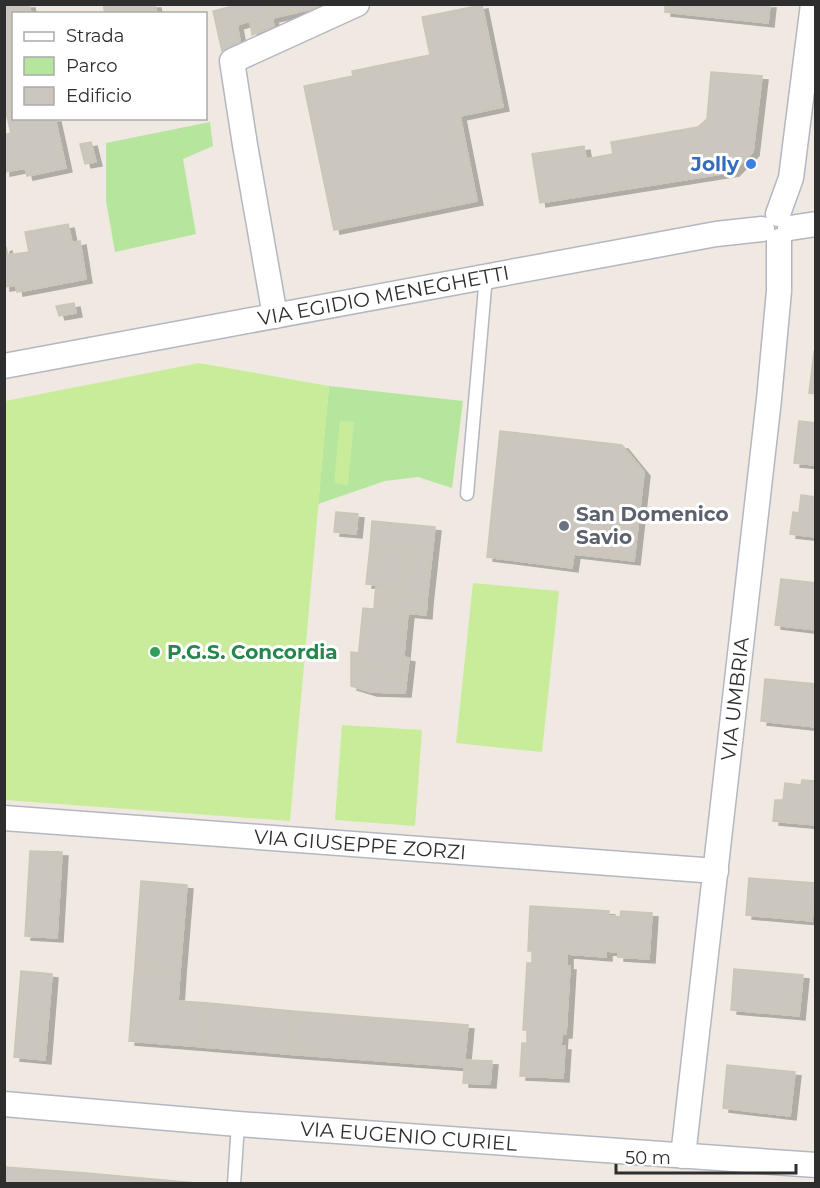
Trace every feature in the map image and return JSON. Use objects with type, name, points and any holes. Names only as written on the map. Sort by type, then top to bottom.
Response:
[{"type":"street","points":[[275,316],[232,61],[357,4]]},
{"type":"street","name":"VIA UMBRIA","points":[[684,1156],[769,399],[779,291],[777,228],[791,178],[813,4]]},
{"type":"street","name":"VIA EGIDIO MENEGHETTI","points":[[4,366],[716,234],[816,224]]},
{"type":"street","name":"VIA GIUSEPPE ZORZI","points":[[4,818],[716,871]]},
{"type":"street","name":"VIA EUGENIO CURIEL","points":[[4,1104],[238,1124],[816,1166]]},
{"type":"lane","points":[[467,494],[486,276]]},
{"type":"lane","points":[[234,1184],[238,1124]]},
{"type":"green space","points":[[210,122],[213,146],[183,159],[196,234],[115,252],[106,201],[106,143]]},
{"type":"green space","name":"P.G.S. Concordia","points":[[199,363],[329,386],[290,821],[5,800],[5,401]]},
{"type":"green space","points":[[329,386],[463,401],[452,488],[418,477],[385,481],[318,504]]},
{"type":"green space","points":[[340,421],[354,422],[348,485],[334,483]]},
{"type":"green space","points":[[473,583],[559,591],[542,752],[456,743]]},
{"type":"green space","points":[[342,725],[422,730],[415,826],[335,820]]},
{"type":"building","points":[[4,4],[29,4],[31,12],[12,12],[12,120],[55,120],[66,168],[27,176],[25,168],[4,172],[4,135],[11,133],[4,104]]},
{"type":"building","points":[[103,4],[155,4],[157,12],[105,12]]},
{"type":"building","points":[[233,4],[269,4],[274,26],[252,35],[250,21],[237,25],[240,41],[222,51],[213,11],[233,6]]},
{"type":"building","points":[[269,4],[320,4],[321,7],[272,18]]},
{"type":"building","points":[[665,4],[770,4],[768,23],[665,12]]},
{"type":"building","points":[[482,5],[503,107],[460,116],[477,201],[334,230],[304,86],[353,76],[352,71],[430,55],[422,17]]},
{"type":"building","points":[[711,72],[762,76],[753,152],[733,172],[540,203],[532,154],[584,146],[586,159],[613,154],[611,142],[698,127],[707,119]]},
{"type":"building","points":[[91,142],[96,162],[85,164],[80,144]]},
{"type":"building","points":[[68,224],[72,243],[80,241],[86,279],[17,292],[16,285],[4,287],[4,248],[6,247],[8,255],[29,252],[25,232]]},
{"type":"building","points":[[74,303],[76,313],[59,316],[56,306]]},
{"type":"building","points":[[814,352],[816,353],[816,394],[809,393]]},
{"type":"building","points":[[799,421],[816,423],[816,465],[794,463]]},
{"type":"building","name":"San Domenico Savio","points":[[500,431],[622,445],[644,472],[634,561],[574,554],[572,568],[487,557]]},
{"type":"building","points":[[801,495],[816,497],[816,537],[790,534],[793,512],[799,513]]},
{"type":"building","points":[[336,512],[358,514],[356,534],[334,532]]},
{"type":"building","points":[[372,521],[435,527],[427,600],[405,597],[409,550],[370,547]]},
{"type":"building","points":[[370,547],[409,550],[406,587],[366,584]]},
{"type":"building","points":[[781,579],[816,583],[816,630],[775,625]]},
{"type":"building","points":[[376,585],[406,587],[405,597],[427,600],[426,615],[396,612],[397,597],[375,595]]},
{"type":"building","points":[[375,595],[397,597],[396,612],[408,613],[402,674],[357,669],[363,608],[374,609]]},
{"type":"building","points":[[351,652],[359,653],[357,669],[402,674],[403,657],[409,658],[405,693],[371,692],[351,686]]},
{"type":"building","points":[[765,679],[816,684],[816,727],[761,721]]},
{"type":"building","points":[[802,780],[816,781],[816,825],[773,821],[775,800],[783,800],[785,783],[801,785]]},
{"type":"building","points":[[30,851],[62,852],[57,938],[25,936]]},
{"type":"building","points":[[749,878],[815,883],[812,921],[746,915]]},
{"type":"building","points":[[141,881],[187,885],[180,971],[135,966]]},
{"type":"building","points":[[530,906],[609,911],[609,916],[620,917],[621,911],[652,913],[649,959],[618,957],[618,952],[606,951],[606,957],[567,954],[567,966],[570,966],[566,1034],[562,1034],[561,1046],[565,1046],[563,1078],[520,1076],[522,1043],[527,1043],[527,1030],[523,1030],[527,963],[532,963],[532,951],[528,951]]},
{"type":"building","points":[[135,966],[180,971],[178,1001],[208,1003],[204,1047],[129,1041]]},
{"type":"building","points":[[734,969],[803,975],[799,1016],[731,1010]]},
{"type":"building","points":[[21,971],[52,974],[45,1060],[14,1057]]},
{"type":"building","points":[[208,1003],[292,1011],[288,1054],[204,1047]]},
{"type":"building","points":[[292,1011],[468,1025],[464,1067],[288,1054]]},
{"type":"building","points":[[465,1060],[492,1061],[490,1084],[463,1083]]},
{"type":"building","points":[[727,1065],[795,1072],[790,1116],[723,1108]]},
{"type":"building","points":[[4,1167],[86,1173],[85,1184],[4,1184]]},
{"type":"building","points":[[86,1173],[208,1184],[85,1184]]},
{"type":"place","name":"Jolly","points":[[751,164]]},
{"type":"place","name":"San Domenico Savio","points":[[564,526]]},
{"type":"place","name":"P.G.S. Concordia","points":[[155,652]]}]
